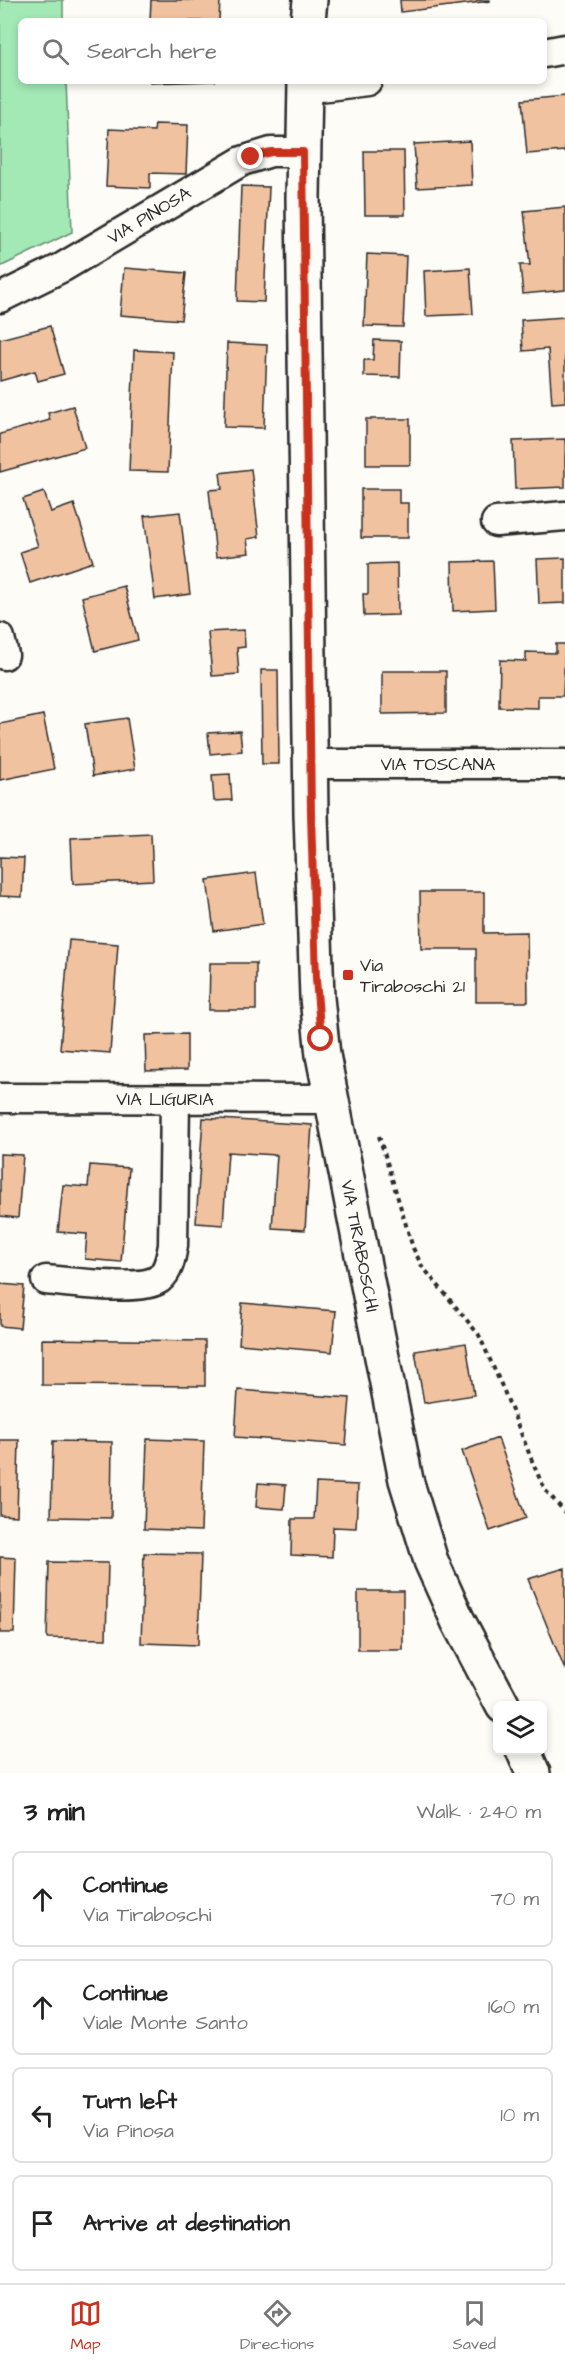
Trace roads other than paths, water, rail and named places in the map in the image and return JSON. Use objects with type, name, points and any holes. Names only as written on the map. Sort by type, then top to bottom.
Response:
[{"type":"street","points":[[308,18],[310,0]]},
{"type":"street","points":[[547,52],[565,49]]},
{"type":"street","points":[[304,85],[320,84]]},
{"type":"street","name":"VIA TIRABOSCHI","points":[[304,85],[310,764],[317,998],[330,1099],[406,1480],[431,1561],[458,1621],[499,1701]]},
{"type":"street","name":"VIA PINOSA","points":[[0,298],[54,272],[242,161],[271,152],[303,152]]},
{"type":"street","points":[[496,522],[565,516]]},
{"type":"street","name":"VIA TOSCANA","points":[[310,764],[565,764]]},
{"type":"street","name":"VIA LIGURIA","points":[[0,1098],[330,1099]]},
{"type":"street","points":[[46,1280],[131,1286],[158,1280],[168,1268],[173,1245],[176,1099]]},
{"type":"street","points":[[525,1755],[533,1773]]},
{"type":"place","name":"Via Tiraboschi 21","points":[[348,975]]}]
